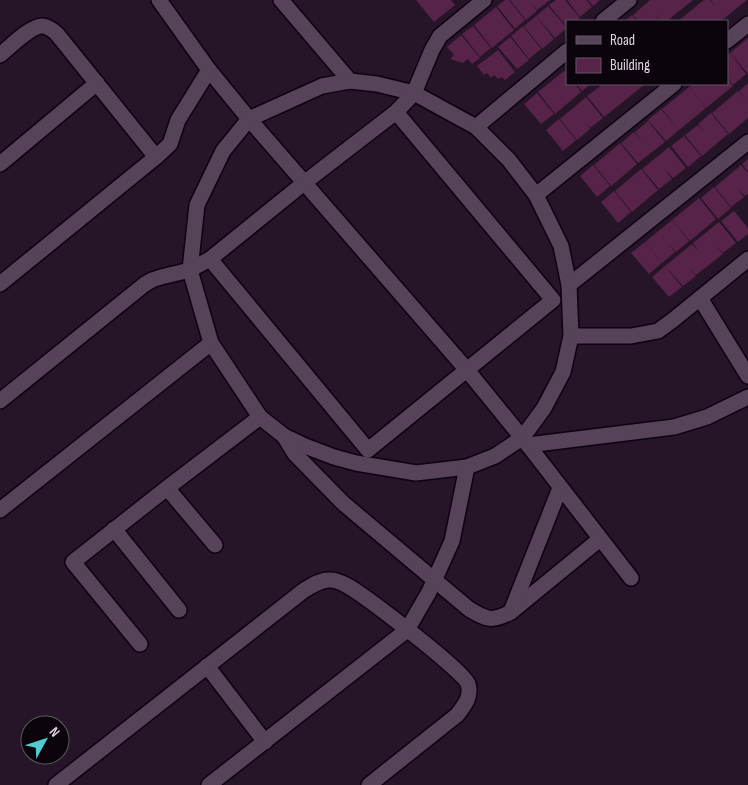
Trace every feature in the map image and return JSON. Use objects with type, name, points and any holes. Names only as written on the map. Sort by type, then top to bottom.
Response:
[{"type":"street","points":[[159,0],[209,70],[249,119],[467,370],[631,578]]},
{"type":"street","points":[[281,0],[350,81]]},
{"type":"street","points":[[0,401],[145,284],[152,280],[190,270],[210,259],[396,112],[414,93],[440,36],[484,0]]},
{"type":"street","points":[[604,20],[629,0]]},
{"type":"street","points":[[728,40],[748,24]]},
{"type":"street","points":[[0,54],[30,30],[45,26],[57,34],[156,157]]},
{"type":"street","points":[[476,126],[566,52]]},
{"type":"street","points":[[0,284],[170,144],[178,120],[209,70]]},
{"type":"street","points":[[525,442],[563,372],[571,336],[569,285],[561,246],[536,195],[509,160],[476,126],[414,93],[377,84],[350,81],[322,86],[249,119],[223,151],[197,204],[190,270],[211,343],[260,417],[284,436],[334,457],[416,473],[467,467],[525,442],[674,427],[707,417],[748,397]]},
{"type":"street","points":[[0,164],[97,83]]},
{"type":"street","points":[[536,195],[673,85]]},
{"type":"street","points":[[210,259],[368,450],[553,300],[396,112]]},
{"type":"street","points":[[569,285],[748,142]]},
{"type":"street","points":[[571,336],[631,336],[658,331],[748,259]]},
{"type":"street","points":[[700,298],[748,376]]},
{"type":"street","points":[[0,510],[211,343]]},
{"type":"street","points":[[140,644],[73,562],[260,417]]},
{"type":"street","points":[[284,436],[295,454],[343,503],[469,609],[481,616],[492,619],[500,618],[511,612],[600,539]]},
{"type":"street","points":[[209,785],[226,780],[265,742],[407,630],[429,592],[452,541],[467,467]]},
{"type":"street","points":[[167,488],[215,545]]},
{"type":"street","points":[[511,612],[560,488]]},
{"type":"street","points":[[114,530],[179,610]]},
{"type":"street","points":[[56,785],[303,591],[317,583],[331,580],[344,584],[407,630],[460,674],[468,684],[469,695],[465,706],[457,715],[369,785]]},
{"type":"street","points":[[207,666],[265,742]]},
{"type":"building","points":[[416,0],[451,0],[455,5],[434,22]]},
{"type":"building","points":[[505,0],[509,0],[525,20],[515,29],[497,6]]},
{"type":"building","points":[[510,0],[550,0],[537,10],[530,2],[537,11],[526,20]]},
{"type":"building","points":[[556,0],[565,0],[580,18],[577,20],[566,20],[566,26],[549,5]]},
{"type":"building","points":[[567,0],[587,0],[592,7],[580,17]]},
{"type":"building","points":[[588,0],[600,0],[593,6]]},
{"type":"building","points":[[650,0],[693,0],[668,20],[660,20],[656,15],[659,20],[637,20],[633,15]]},
{"type":"building","points":[[704,0],[710,0],[716,7],[711,0],[747,0],[722,20],[679,20]]},
{"type":"building","points":[[548,6],[566,29],[555,38],[536,16]]},
{"type":"building","points":[[496,7],[514,30],[492,48],[474,25]]},
{"type":"building","points":[[632,15],[636,20],[626,20]]},
{"type":"building","points":[[536,16],[554,39],[542,49],[524,26]]},
{"type":"building","points":[[473,26],[491,48],[480,57],[462,34]]},
{"type":"building","points":[[523,26],[541,49],[529,59],[511,36]]},
{"type":"building","points":[[461,35],[480,58],[472,64],[468,59],[463,63],[450,59],[454,55],[447,47]]},
{"type":"building","points":[[510,37],[529,60],[517,69],[498,47]]},
{"type":"building","points":[[748,38],[748,74],[730,53]]},
{"type":"building","points":[[498,50],[515,72],[505,80],[502,77],[498,79],[494,75],[491,78],[487,73],[484,75],[477,66]]},
{"type":"building","points":[[730,53],[746,74],[733,85],[728,78],[728,55]]},
{"type":"building","points":[[564,71],[566,73],[566,85],[576,85],[581,92],[555,114],[538,92]]},
{"type":"building","points":[[728,79],[733,86],[706,108],[689,87],[692,85],[728,85]]},
{"type":"building","points":[[748,83],[748,118],[729,134],[712,113],[738,91],[746,99],[739,91]]},
{"type":"building","points":[[577,85],[590,85],[582,91]]},
{"type":"building","points":[[602,85],[644,85],[604,117],[587,96]]},
{"type":"building","points":[[689,87],[706,108],[679,130],[662,109]]},
{"type":"building","points":[[537,93],[554,114],[541,124],[524,104]]},
{"type":"building","points":[[586,97],[603,118],[590,128],[583,120],[590,129],[577,140],[560,119]]},
{"type":"building","points":[[661,109],[679,130],[666,141],[648,120]]},
{"type":"building","points":[[711,113],[728,134],[702,156],[685,135],[698,125],[705,133],[698,124]]},
{"type":"building","points":[[559,119],[576,140],[563,151],[546,130]]},
{"type":"building","points":[[648,121],[665,142],[638,163],[621,143],[634,132],[642,141],[635,132]]},
{"type":"building","points":[[684,136],[701,156],[688,167],[671,146]]},
{"type":"building","points":[[620,143],[637,164],[611,186],[594,165]]},
{"type":"building","points":[[669,147],[686,168],[673,178],[665,169],[672,179],[659,189],[642,169]]},
{"type":"building","points":[[748,159],[748,172],[742,164]]},
{"type":"building","points":[[593,165],[610,186],[597,197],[580,176]]},
{"type":"building","points":[[741,165],[748,173],[748,194],[745,196],[737,188],[744,197],[731,207],[715,187]]},
{"type":"building","points":[[641,169],[658,190],[632,212],[615,191]]},
{"type":"building","points":[[714,187],[731,208],[718,219],[701,198]]},
{"type":"building","points":[[614,191],[631,212],[618,223],[601,202]]},
{"type":"building","points":[[699,198],[716,219],[690,241],[672,220]]},
{"type":"building","points":[[734,211],[748,228],[748,234],[738,242],[721,221]]},
{"type":"building","points":[[672,220],[689,241],[676,252],[668,243],[675,252],[662,263],[645,242]]},
{"type":"building","points":[[719,222],[736,243],[723,253],[715,244],[723,254],[696,275],[688,267],[696,276],[683,286],[665,266],[692,244],[700,253],[693,243]]},
{"type":"building","points":[[645,242],[662,263],[649,274],[631,253]]},
{"type":"building","points":[[665,266],[682,287],[669,297],[652,277]]}]
